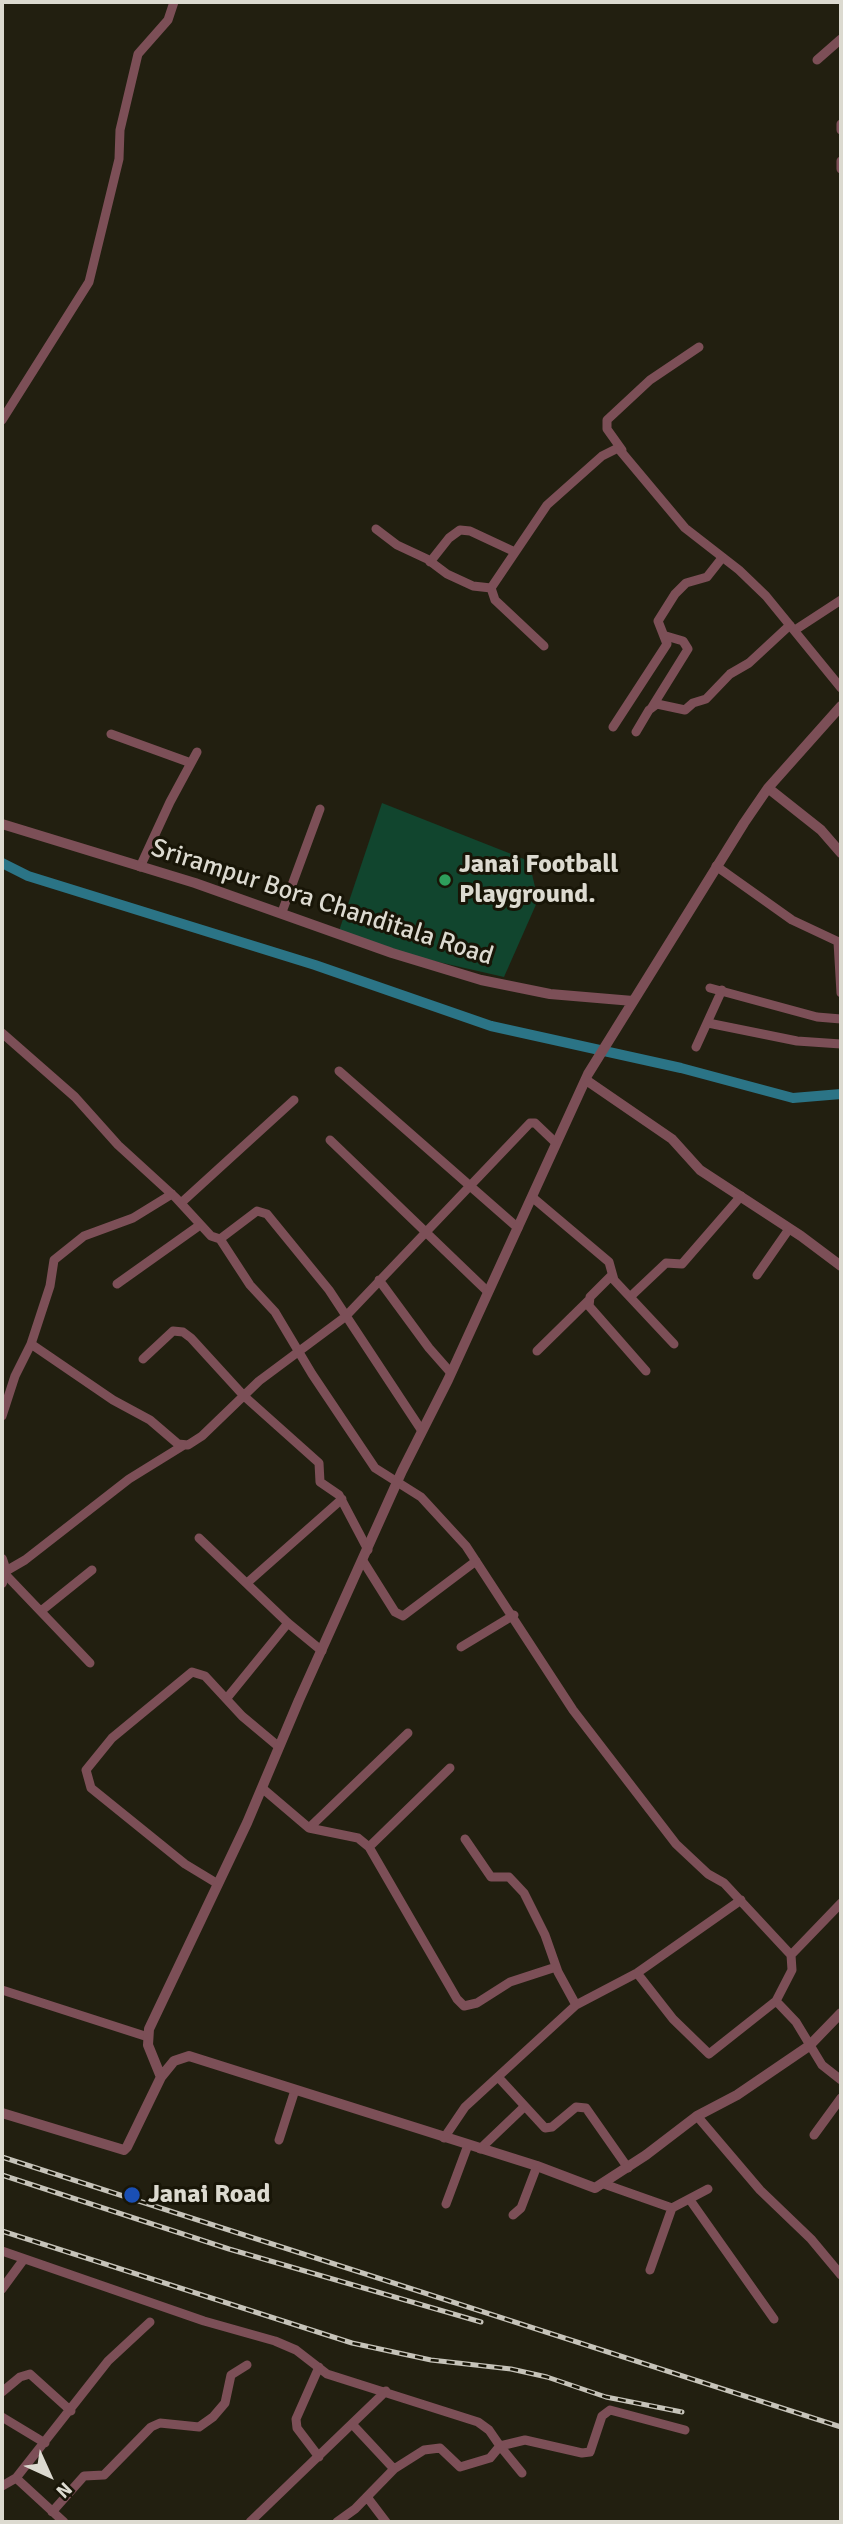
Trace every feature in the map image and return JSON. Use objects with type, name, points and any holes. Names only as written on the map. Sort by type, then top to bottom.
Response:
[{"type":"street","points":[[2,420],[89,282],[119,159],[120,130],[138,54],[169,20],[174,2]]},
{"type":"street","points":[[817,60],[841,39]]},
{"type":"street","points":[[841,124],[841,130]]},
{"type":"street","points":[[841,155],[841,169]]},
{"type":"street","points":[[699,347],[650,380],[607,420],[607,429],[685,528],[754,584],[793,627],[841,688]]},
{"type":"street","points":[[491,588],[555,497],[610,450],[622,450]]},
{"type":"street","points":[[376,529],[397,545],[462,582],[491,588]]},
{"type":"street","points":[[430,562],[449,538],[460,530],[470,531],[515,552]]},
{"type":"street","points":[[613,727],[667,644],[658,621],[675,594],[686,583],[708,577],[722,558]]},
{"type":"street","points":[[491,588],[495,600],[544,646]]},
{"type":"street","points":[[652,707],[661,704],[685,710],[692,703],[706,699],[730,674],[749,663],[793,627],[841,600]]},
{"type":"street","points":[[636,732],[688,649],[683,641],[666,636]]},
{"type":"street","points":[[161,2077],[148,2045],[149,2029],[262,1788],[398,1481],[451,1373],[586,1080],[716,866],[768,788],[841,706]]},
{"type":"street","points":[[111,734],[191,763]]},
{"type":"street","points":[[140,867],[197,752]]},
{"type":"street","points":[[768,788],[821,830],[841,853]]},
{"type":"street","points":[[282,912],[320,810]]},
{"type":"street","name":"Srirampur Bora Chanditala Road","points":[[2,824],[282,912],[392,953],[481,980],[550,995],[633,1001]]},
{"type":"street","points":[[716,866],[774,909],[840,942],[841,993]]},
{"type":"street","points":[[710,988],[817,1017],[841,1019]]},
{"type":"street","points":[[696,1047],[722,990]]},
{"type":"street","points":[[708,1023],[797,1041],[841,1044]]},
{"type":"street","points":[[2,1032],[57,1079],[118,1145],[172,1194],[211,1236],[220,1239],[250,1285],[275,1311],[375,1468],[421,1497],[477,1561],[573,1710],[676,1844],[741,1900],[790,1955],[792,1970],[776,2001],[709,2054],[673,2019],[637,1973]]},
{"type":"street","points":[[339,1071],[518,1228]]},
{"type":"street","points":[[586,1080],[672,1139],[700,1170],[841,1266]]},
{"type":"street","points":[[181,1203],[294,1100]]},
{"type":"street","points":[[4,1576],[129,1479],[202,1436],[299,1350],[345,1317],[530,1123],[535,1123],[556,1143]]},
{"type":"street","points":[[330,1140],[488,1292]]},
{"type":"street","points":[[2,1416],[15,1376],[31,1344],[50,1286],[54,1260],[63,1250],[84,1236],[133,1218],[172,1194]]},
{"type":"street","points":[[630,1297],[666,1263],[682,1264],[741,1196]]},
{"type":"street","points":[[532,1197],[609,1262],[612,1275],[674,1344]]},
{"type":"street","points":[[220,1239],[257,1211],[267,1214],[329,1290],[422,1431]]},
{"type":"street","points":[[117,1284],[200,1225]]},
{"type":"street","points":[[757,1275],[789,1229]]},
{"type":"street","points":[[537,1351],[612,1275]]},
{"type":"street","points":[[379,1280],[451,1373]]},
{"type":"street","points":[[589,1300],[596,1316],[646,1371]]},
{"type":"street","points":[[143,1359],[167,1333],[178,1330],[213,1359],[244,1396],[309,1451],[321,1468],[320,1482],[342,1499],[368,1550]]},
{"type":"street","points":[[31,1344],[113,1400],[150,1420],[178,1444],[184,1445]]},
{"type":"street","points":[[247,1583],[342,1499]]},
{"type":"street","points":[[199,1538],[322,1651]]},
{"type":"street","points":[[2,1559],[4,1576],[90,1662]]},
{"type":"street","points":[[363,1561],[395,1612],[403,1616],[477,1561]]},
{"type":"street","points":[[41,1611],[92,1570]]},
{"type":"street","points":[[461,1647],[513,1615]]},
{"type":"street","points":[[227,1698],[288,1622]]},
{"type":"street","points":[[218,1884],[185,1864],[91,1788],[86,1770],[112,1738],[192,1672],[205,1676],[242,1716],[279,1747]]},
{"type":"street","points":[[309,1828],[408,1733]]},
{"type":"street","points":[[369,1847],[450,1768]]},
{"type":"street","points":[[262,1788],[309,1828],[358,1838],[369,1847],[457,2000],[464,2006],[477,2003],[510,1982],[556,1967]]},
{"type":"street","points":[[465,1839],[491,1877],[509,1877],[524,1893],[545,1935],[556,1967],[576,2005]]},
{"type":"street","points":[[444,2138],[465,2107],[576,2005],[637,1973],[741,1900]]},
{"type":"street","points":[[790,1955],[841,1903]]},
{"type":"street","points":[[2,1990],[148,2037]]},
{"type":"street","points":[[776,2001],[796,2022],[822,2065],[841,2080]]},
{"type":"street","points":[[2,2113],[124,2150],[147,2112],[161,2077],[174,2061],[189,2056],[537,2166],[595,2188],[628,2168],[697,2116],[737,2095],[809,2046],[841,2013]]},
{"type":"street","points":[[499,2078],[548,2129],[576,2107],[586,2108],[628,2168]]},
{"type":"street","points":[[279,2140],[295,2090]]},
{"type":"street","points":[[814,2135],[841,2098]]},
{"type":"street","points":[[480,2149],[524,2107]]},
{"type":"street","points":[[697,2116],[760,2190],[811,2239],[841,2275]]},
{"type":"street","points":[[446,2204],[468,2145]]},
{"type":"street","points":[[513,2215],[521,2207],[537,2166]]},
{"type":"street","points":[[604,2184],[672,2207],[708,2189]]},
{"type":"street","points":[[690,2200],[774,2319]]},
{"type":"street","points":[[650,2270],[672,2207]]},
{"type":"street","points":[[2,2251],[204,2321],[275,2341],[296,2350],[327,2374],[478,2422],[489,2430],[522,2473]]},
{"type":"street","points":[[2,2288],[24,2259]]},
{"type":"street","points":[[2,2486],[16,2477],[45,2443],[108,2361],[150,2322]]},
{"type":"street","points":[[52,2512],[84,2476],[104,2475],[151,2427],[160,2423],[199,2427],[214,2417],[225,2403],[231,2375],[247,2365]]},
{"type":"street","points":[[319,2367],[296,2419],[297,2428],[319,2457]]},
{"type":"street","points":[[2,2392],[20,2377],[30,2374],[71,2411]]},
{"type":"street","points":[[250,2522],[386,2392]]},
{"type":"street","points":[[337,2522],[367,2497],[394,2469],[424,2449],[440,2448],[460,2467],[490,2458],[500,2446],[525,2440],[582,2453],[590,2452],[602,2416],[610,2410],[685,2430]]},
{"type":"street","points":[[2,2417],[45,2443]]},
{"type":"street","points":[[353,2425],[394,2469]]},
{"type":"street","points":[[16,2477],[64,2522]]},
{"type":"street","points":[[367,2497],[386,2522]]},
{"type":"green space","name":"Janai Football Playground.","points":[[382,803],[529,861],[538,900],[504,977],[395,952],[338,934]]},
{"type":"waterway","points":[[2,863],[28,876],[315,965],[491,1026],[681,1068],[793,1098],[841,1094]]},
{"type":"railway","points":[[2,2157],[841,2427]]},
{"type":"railway","points":[[2,2175],[229,2249],[481,2322]]},
{"type":"railway","points":[[2,2231],[352,2343],[431,2360],[511,2369],[547,2377],[606,2397],[682,2412]]},
{"type":"place","name":"Janai Football Playground.","points":[[445,880]]},
{"type":"place","name":"Janai Road","points":[[132,2195]]}]
